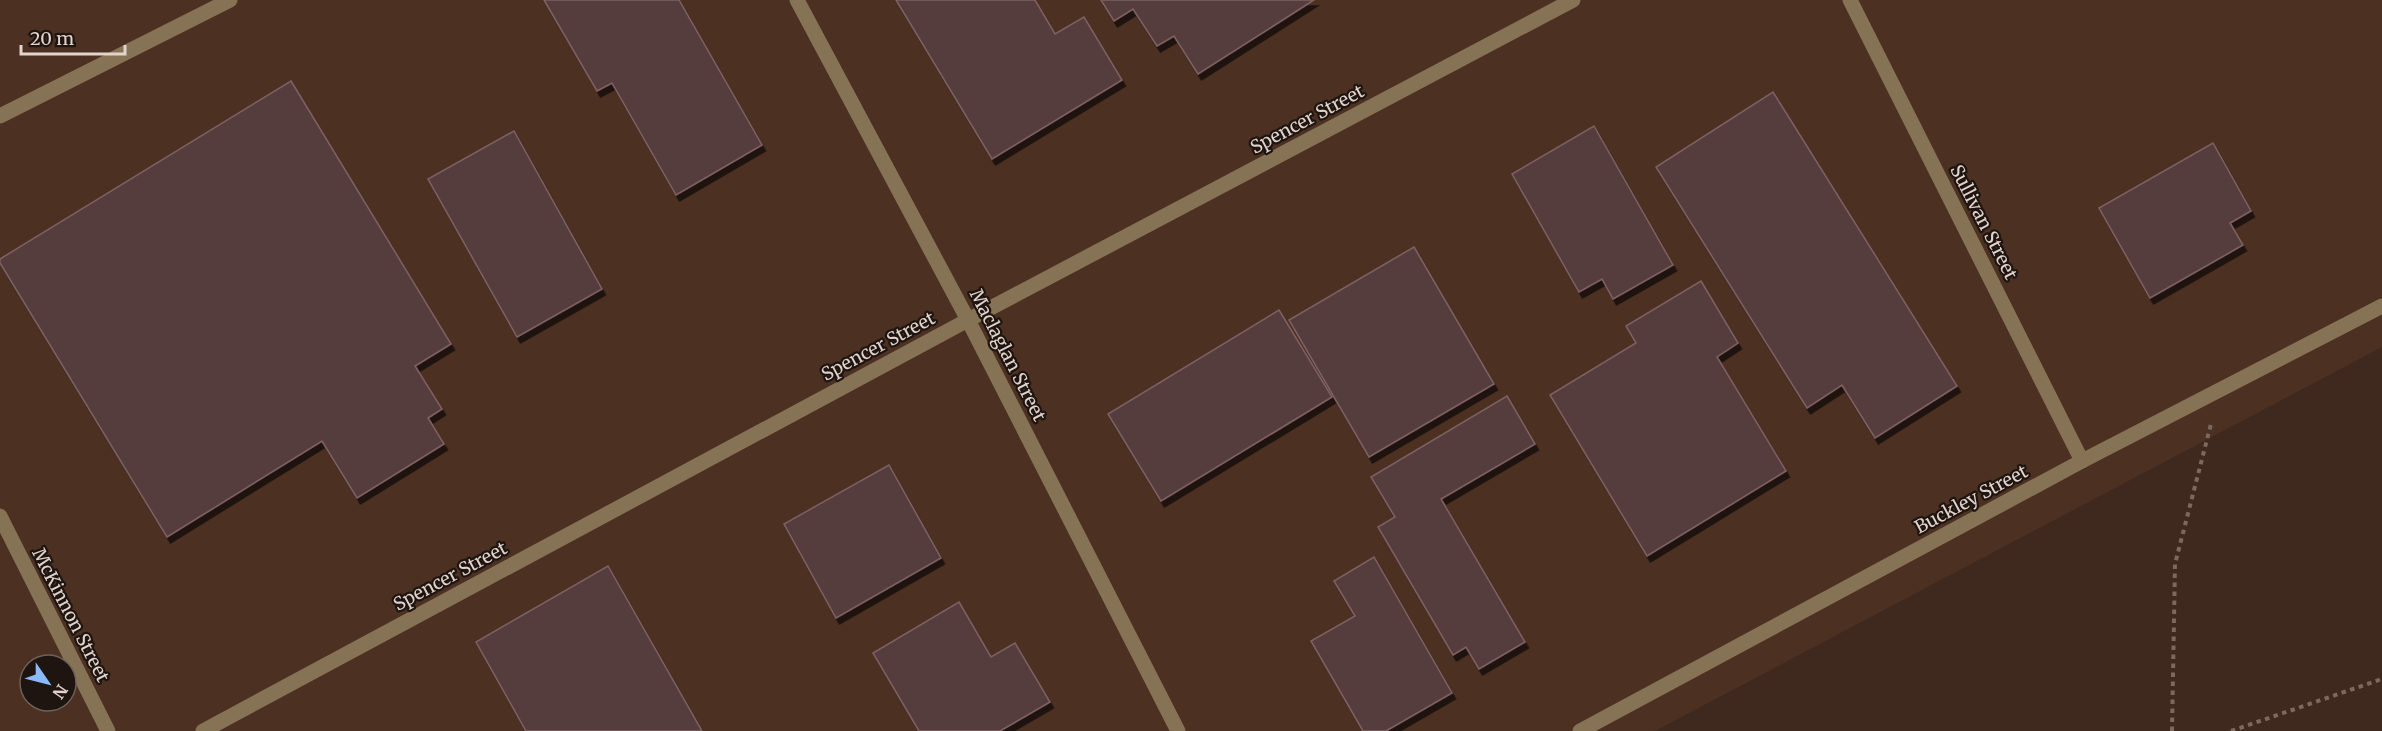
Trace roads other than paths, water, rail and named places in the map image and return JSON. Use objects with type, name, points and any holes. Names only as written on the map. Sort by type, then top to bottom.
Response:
[{"type":"street","points":[[0,116],[230,0]]},
{"type":"street","name":"Maclaglan Street","points":[[797,0],[968,320],[1178,731]]},
{"type":"street","name":"Spencer Street","points":[[203,731],[968,320],[1573,0]]},
{"type":"street","name":"Sullivan Street","points":[[1850,0],[2082,461]]},
{"type":"street","name":"Buckley Street","points":[[1580,731],[2082,461],[2382,306]]},
{"type":"street","name":"McKinnon Street","points":[[0,516],[108,731]]}]
